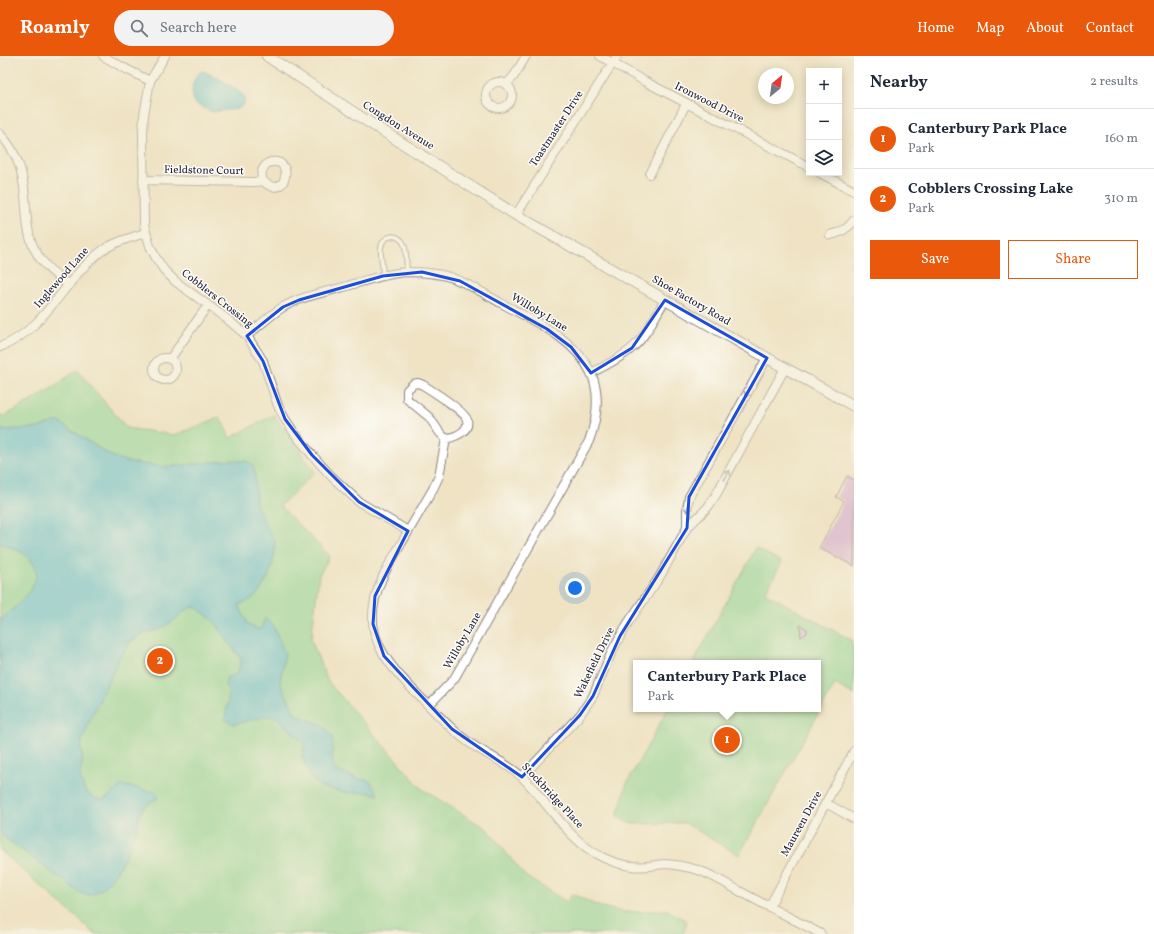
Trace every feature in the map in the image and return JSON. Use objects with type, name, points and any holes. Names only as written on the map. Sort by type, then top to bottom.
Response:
[{"type":"street","points":[[103,56],[150,81]]},
{"type":"street","name":"Cobblers Crossing","points":[[164,56],[150,81],[143,121],[143,211],[146,233],[156,258],[164,270],[176,282],[233,323],[247,336],[263,361],[278,406],[303,445],[331,476],[359,502],[408,531]]},
{"type":"street","name":"Congdon Avenue","points":[[267,56],[374,126],[516,215]]},
{"type":"street","points":[[506,85],[526,56]]},
{"type":"street","name":"Ironwood Drive","points":[[600,56],[686,104],[806,165]]},
{"type":"street","name":"Toastmaster Drive","points":[[516,215],[617,56]]},
{"type":"street","points":[[650,174],[686,104]]},
{"type":"street","points":[[0,134],[16,155],[25,191],[26,220],[29,235],[35,250],[55,275],[69,285]]},
{"type":"street","points":[[826,176],[854,191]]},
{"type":"street","name":"Fieldstone Court","points":[[144,180],[263,181]]},
{"type":"street","name":"Shoe Factory Road","points":[[516,215],[854,406]]},
{"type":"street","points":[[830,235],[840,233],[854,220]]},
{"type":"street","name":"Inglewood Lane","points":[[0,347],[26,334],[93,257],[104,249],[123,239],[146,233]]},
{"type":"street","name":"Willoby Lane","points":[[247,336],[283,307],[299,300],[383,276],[407,272],[441,274],[460,281],[481,292],[560,337],[581,357],[591,373],[596,390],[597,402],[594,427],[589,441],[454,679],[429,705]]},
{"type":"street","points":[[591,373],[622,356],[632,348],[638,342],[665,300]]},
{"type":"street","points":[[170,359],[208,305]]},
{"type":"street","name":"Wakefield Drive","points":[[687,528],[689,498],[767,358]]},
{"type":"street","name":"Wakefield Drive","points":[[522,777],[587,706],[620,636],[659,578],[687,528],[708,507],[717,493],[785,368]]},
{"type":"street","points":[[418,383],[423,385],[456,408],[468,420],[467,427],[464,431],[454,437],[446,439],[429,417],[407,399],[407,390],[413,384],[418,383]]},
{"type":"street","name":"Stockbridge Place","points":[[446,439],[434,489],[408,531],[380,582],[375,596],[373,610],[374,624],[379,648],[384,656],[397,673],[452,729],[467,742],[499,760],[522,777],[571,834],[601,856],[624,865],[642,867],[663,864],[698,870],[821,934]]},
{"type":"street","name":"Maureen Drive","points":[[769,907],[854,751]]},
{"type":"street","points":[[826,804],[854,819]]},
{"type":"lane","points":[[383,276],[382,245],[385,239],[391,236],[401,239],[404,244],[407,272]]},
{"type":"highlighted area","points":[[422,272],[460,281],[547,329],[571,347],[591,373],[632,348],[665,300],[767,358],[689,497],[687,528],[620,636],[593,696],[580,715],[522,777],[452,729],[384,656],[373,624],[375,596],[408,531],[359,502],[312,455],[285,419],[263,361],[247,336],[283,307],[299,300],[383,276]]},
{"type":"green space","points":[[77,370],[127,428],[175,435],[220,417],[230,438],[274,415],[315,472],[280,506],[330,556],[319,575],[311,640],[328,682],[422,789],[488,830],[525,876],[567,902],[572,894],[598,906],[623,912],[667,910],[687,921],[683,934],[95,934],[0,850],[0,415],[5,416],[49,390]]},
{"type":"green space","points":[[756,548],[782,562],[765,593],[851,640],[854,652],[854,695],[835,684],[821,709],[821,660],[695,660]]},
{"type":"green space","points":[[666,712],[819,712],[739,855],[685,823],[634,824],[617,817],[627,783]]},
{"type":"water","points":[[202,71],[218,78],[242,94],[245,97],[244,104],[238,109],[212,112],[194,103],[192,94],[194,81],[198,74]]},
{"type":"water","points":[[54,422],[59,422],[111,456],[128,462],[165,467],[232,460],[246,461],[252,464],[255,472],[256,504],[270,534],[275,540],[275,548],[270,573],[262,588],[250,600],[239,605],[248,625],[260,630],[265,619],[272,623],[285,654],[280,682],[295,714],[322,725],[332,736],[333,769],[358,779],[370,781],[378,795],[365,792],[347,793],[320,787],[310,776],[302,756],[305,744],[277,717],[267,716],[234,724],[225,720],[229,694],[225,685],[227,677],[238,674],[241,659],[215,622],[195,606],[184,611],[172,622],[160,629],[142,634],[130,642],[119,659],[91,718],[82,741],[81,749],[83,758],[80,778],[85,791],[94,798],[102,800],[110,796],[121,786],[154,792],[159,797],[143,809],[139,816],[136,830],[129,848],[111,879],[96,893],[88,895],[83,894],[0,834],[0,620],[29,592],[33,586],[36,573],[34,566],[27,556],[0,543],[0,430],[38,428]]},
{"type":"building","points":[[847,476],[854,480],[854,566],[819,548],[844,501],[836,497]]},
{"type":"building","points":[[800,625],[807,629],[807,633],[801,637]]},
{"type":"place","name":"Cobblers Crossing Lake","points":[[160,661]]},
{"type":"place","name":"Canterbury Park Place","points":[[727,740]]}]
